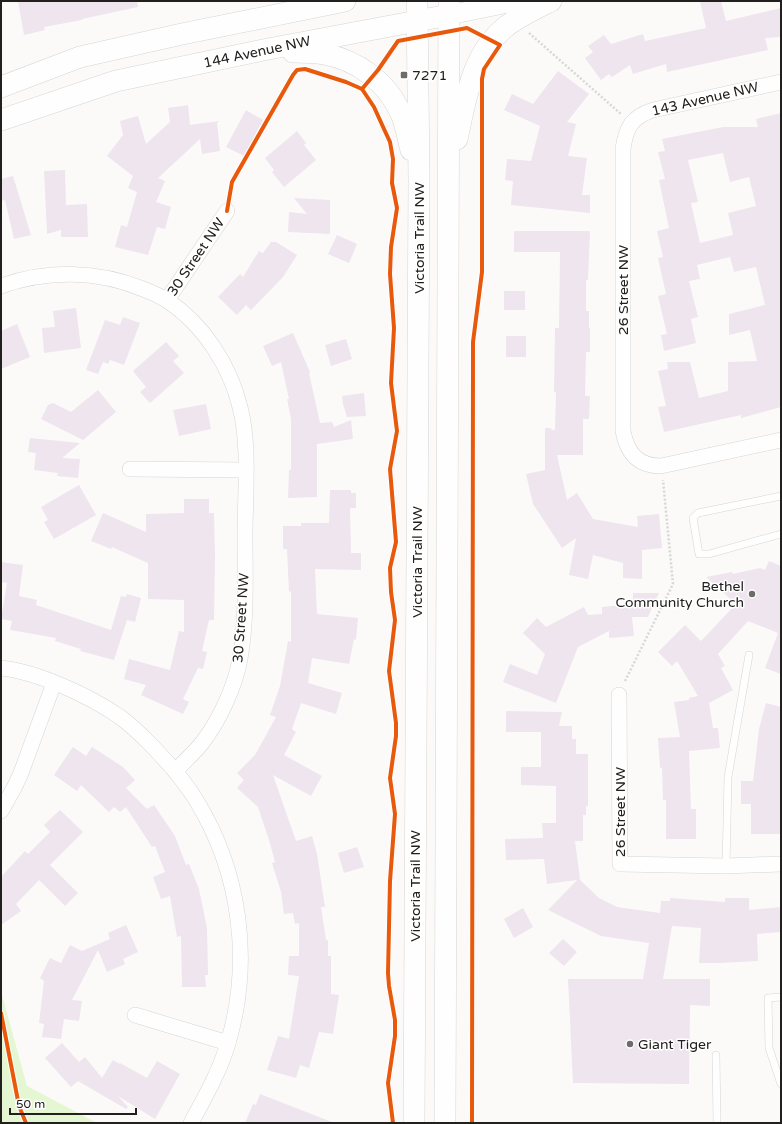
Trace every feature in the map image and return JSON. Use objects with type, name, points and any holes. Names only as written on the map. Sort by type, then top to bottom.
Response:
[{"type":"main road","points":[[272,15],[313,1]]},
{"type":"main road","points":[[1,87],[80,57],[272,15],[345,1]]},
{"type":"main road","points":[[448,179],[472,73],[480,58],[491,41],[504,28],[525,14],[551,1]]},
{"type":"main road","name":"144 Avenue NW","points":[[1,120],[116,81],[263,50],[417,11],[449,8]]},
{"type":"main road","name":"Victoria Trail NW","points":[[445,1123],[449,8]]},
{"type":"main road","name":"Victoria Trail NW","points":[[414,1123],[419,180],[417,11]]},
{"type":"main road","points":[[263,50],[324,54],[351,62],[373,76],[387,90],[401,115],[419,180]]},
{"type":"street","name":"144 Avenue NW","points":[[449,8],[518,1]]},
{"type":"street","name":"143 Avenue NW","points":[[632,122],[645,113],[654,110],[781,82]]},
{"type":"street","name":"26 Street NW","points":[[632,122],[625,136],[624,149],[623,431],[626,443],[635,457],[650,466],[661,466]]},
{"type":"street","name":"30 Street NW","points":[[175,771],[202,743],[214,723],[235,678],[240,659],[244,612],[246,442],[244,426],[235,388],[227,370],[215,350],[205,336],[180,310],[166,300],[227,211]]},
{"type":"street","points":[[1,286],[29,278],[49,275],[89,275],[111,278],[130,284],[166,300]]},
{"type":"street","points":[[661,466],[781,440]]},
{"type":"street","points":[[130,469],[246,470]]},
{"type":"street","points":[[1,668],[54,683],[81,695],[120,718],[161,755],[175,771],[196,800],[223,855],[231,880],[237,908],[241,955],[239,990],[235,1017],[228,1043],[214,1079],[191,1123]]},
{"type":"street","points":[[1,811],[18,778],[54,683]]},
{"type":"street","name":"26 Street NW","points":[[619,695],[620,864],[726,866],[781,864]]},
{"type":"street","points":[[135,1015],[228,1043]]},
{"type":"lane","points":[[781,496],[698,513],[693,518],[699,554],[709,554],[781,534]]},
{"type":"lane","points":[[726,866],[728,777],[749,655]]},
{"type":"lane","points":[[781,997],[768,998],[769,1048],[781,1084]]},
{"type":"lane","points":[[716,1055],[717,1123]]},
{"type":"path","points":[[526,29],[632,122]]},
{"type":"path","points":[[619,695],[631,666],[673,584],[661,466]]},
{"type":"green space","points":[[1,991],[27,1086],[97,1123],[1,1123]]},
{"type":"building","points":[[18,1],[137,1],[138,7],[44,27],[45,30],[24,35]]},
{"type":"building","points":[[700,1],[721,1],[726,21],[781,8],[781,37],[765,38],[768,50],[667,72],[666,64],[633,74],[630,65],[612,77],[609,74],[601,80],[585,58],[593,52],[588,46],[604,35],[611,44],[643,34],[645,41],[706,28]]},
{"type":"building","points":[[558,71],[589,94],[567,122],[576,124],[568,156],[587,158],[582,195],[590,195],[590,213],[511,205],[513,181],[505,180],[507,159],[531,161],[540,126],[504,110],[512,94],[533,104]]},
{"type":"building","points":[[188,105],[190,125],[219,121],[217,123],[220,151],[202,154],[200,139],[158,178],[165,181],[156,202],[171,207],[165,229],[157,227],[148,255],[115,247],[121,225],[127,227],[137,192],[128,188],[133,176],[107,156],[123,135],[120,121],[138,116],[146,144],[170,122],[168,108]]},
{"type":"building","points":[[246,110],[263,120],[244,156],[226,147]]},
{"type":"building","points":[[781,113],[781,407],[741,418],[741,415],[664,432],[658,407],[666,406],[658,371],[668,369],[667,362],[690,362],[699,398],[728,391],[728,362],[757,361],[750,330],[729,335],[729,314],[765,305],[756,267],[734,272],[730,257],[697,265],[700,279],[689,281],[698,317],[691,319],[696,343],[664,351],[661,335],[667,334],[658,296],[666,294],[658,258],[663,257],[657,231],[669,228],[659,180],[665,179],[658,152],[665,151],[662,139],[723,127],[758,127],[756,119]],"holes":[[[723,153],[730,182],[749,177],[756,206],[728,213],[733,235],[700,243],[691,203],[698,202],[688,160]]]},
{"type":"building","points":[[297,131],[306,143],[304,145],[316,160],[284,187],[272,172],[274,170],[265,158]]},
{"type":"building","points":[[65,170],[66,205],[87,204],[88,237],[61,237],[61,230],[47,234],[44,171]]},
{"type":"building","points":[[13,176],[31,235],[14,239],[5,200],[1,201],[1,179]]},
{"type":"building","points":[[294,198],[330,200],[330,234],[288,232],[289,212],[307,214]]},
{"type":"building","points":[[514,231],[590,231],[588,280],[586,280],[586,311],[589,311],[590,352],[586,352],[585,396],[590,396],[589,419],[583,419],[583,455],[557,455],[567,500],[577,493],[593,519],[638,527],[637,516],[659,514],[662,548],[642,550],[642,579],[623,578],[623,563],[593,555],[588,579],[569,575],[576,538],[562,548],[533,504],[526,474],[545,470],[545,428],[555,430],[555,328],[559,328],[560,252],[514,252]]},
{"type":"building","points":[[337,235],[357,244],[349,263],[328,254]]},
{"type":"building","points":[[271,242],[276,242],[297,255],[283,277],[251,310],[246,305],[237,315],[218,297],[240,274],[243,277],[259,251],[263,253]]},
{"type":"building","points":[[504,291],[525,291],[525,310],[504,310]]},
{"type":"building","points":[[76,308],[81,348],[44,353],[42,328],[55,327],[53,311]]},
{"type":"building","points":[[123,317],[140,323],[124,365],[110,360],[108,364],[103,362],[98,374],[86,370],[105,320],[120,325]]},
{"type":"building","points":[[17,324],[30,357],[1,369],[1,331]]},
{"type":"building","points":[[293,333],[310,372],[320,423],[332,422],[334,427],[351,420],[353,439],[317,444],[317,497],[288,498],[289,470],[291,470],[291,419],[287,399],[289,399],[281,362],[272,366],[263,346]]},
{"type":"building","points":[[506,336],[526,336],[526,357],[506,357]]},
{"type":"building","points":[[346,339],[352,359],[331,366],[325,345]]},
{"type":"building","points":[[166,342],[179,356],[173,361],[184,373],[150,403],[140,392],[146,387],[133,371]]},
{"type":"building","points":[[98,390],[116,412],[83,440],[41,419],[48,405],[53,403],[71,412]]},
{"type":"building","points":[[364,393],[366,416],[347,417],[342,396]]},
{"type":"building","points":[[206,404],[211,429],[179,436],[173,410]]},
{"type":"building","points":[[30,438],[80,443],[62,458],[80,459],[78,478],[57,476],[58,473],[34,470],[36,453],[28,452]]},
{"type":"building","points":[[79,485],[96,515],[54,539],[44,522],[48,520],[41,507]]},
{"type":"building","points":[[330,490],[351,490],[351,493],[356,493],[356,508],[350,508],[351,553],[361,553],[361,570],[315,569],[317,614],[358,618],[356,640],[354,639],[349,664],[312,658],[308,683],[342,693],[336,714],[301,703],[292,729],[296,732],[284,755],[322,776],[311,796],[273,775],[296,841],[312,836],[317,854],[325,907],[321,907],[326,940],[328,940],[328,956],[331,956],[331,994],[339,995],[333,1034],[319,1032],[309,1068],[300,1065],[296,1078],[267,1070],[278,1036],[289,1039],[299,976],[288,975],[289,956],[299,956],[299,923],[295,924],[293,913],[284,914],[281,892],[272,863],[275,862],[258,807],[237,788],[244,780],[237,773],[255,755],[276,717],[270,715],[280,686],[288,641],[291,642],[291,591],[289,592],[287,549],[283,549],[283,526],[301,526],[301,523],[329,523]]},
{"type":"building","points":[[184,499],[209,499],[209,513],[214,513],[215,555],[214,620],[209,620],[202,651],[207,652],[203,669],[198,668],[183,699],[189,702],[183,714],[141,695],[146,685],[124,679],[129,659],[170,670],[179,631],[184,632],[184,600],[148,599],[148,563],[112,547],[111,549],[91,541],[103,513],[146,532],[146,514],[184,513]]},
{"type":"building","points":[[769,561],[781,566],[781,674],[765,668],[778,633],[748,621],[718,654],[725,666],[721,668],[733,690],[709,703],[713,728],[718,728],[720,748],[689,751],[691,809],[696,809],[696,839],[666,839],[666,800],[663,800],[662,768],[660,768],[658,738],[680,737],[674,702],[689,700],[689,698],[698,696],[677,661],[672,666],[658,652],[685,625],[701,641],[736,604],[706,577],[732,572],[733,574],[760,568],[765,570]]},
{"type":"building","points":[[1,562],[23,565],[19,596],[37,600],[36,605],[111,630],[121,596],[126,597],[127,594],[141,598],[135,622],[127,620],[114,660],[80,651],[81,649],[55,641],[56,638],[10,630],[12,621],[1,619],[7,583],[1,582]]},
{"type":"building","points":[[633,593],[659,593],[648,617],[632,617],[634,636],[609,638],[609,631],[578,647],[556,703],[503,682],[510,664],[537,675],[545,654],[523,633],[537,618],[546,627],[584,607],[588,615],[602,614],[602,607],[633,604]]},
{"type":"building","points":[[766,703],[781,707],[781,834],[751,834],[751,804],[741,804],[741,781],[753,781],[759,729]]},
{"type":"building","points":[[506,711],[562,712],[559,726],[572,726],[572,739],[576,739],[576,754],[588,754],[588,806],[586,806],[586,815],[583,815],[583,841],[575,841],[579,879],[599,898],[617,907],[660,913],[661,901],[670,901],[670,898],[725,902],[725,898],[749,898],[749,910],[781,907],[781,932],[757,934],[758,961],[699,963],[701,928],[672,926],[663,979],[710,979],[710,1006],[690,1005],[689,1084],[573,1083],[568,979],[643,979],[649,943],[601,936],[548,910],[577,880],[547,884],[544,859],[506,860],[505,839],[543,838],[542,823],[556,823],[556,786],[521,785],[521,767],[541,767],[541,732],[506,732]]},
{"type":"building","points":[[73,747],[86,756],[92,747],[123,767],[135,780],[126,788],[147,809],[154,805],[175,836],[186,865],[189,864],[199,889],[207,928],[208,975],[205,975],[206,987],[182,987],[181,936],[177,937],[170,896],[161,899],[153,877],[165,872],[155,846],[152,847],[126,807],[120,812],[114,807],[109,812],[81,785],[77,791],[54,775]]},
{"type":"building","points":[[60,810],[83,832],[50,865],[78,893],[65,906],[39,880],[16,904],[21,911],[1,925],[1,877],[25,851],[28,854],[50,832],[44,825]]},
{"type":"building","points":[[357,847],[364,867],[344,873],[338,853]]},
{"type":"building","points":[[523,908],[533,927],[514,938],[504,919]]},
{"type":"building","points":[[126,925],[138,952],[123,959],[125,964],[107,972],[98,950],[72,1000],[82,1001],[79,1021],[64,1019],[61,1039],[42,1037],[44,1024],[39,1023],[44,981],[40,978],[50,958],[61,963],[70,945],[82,951],[110,939],[108,933]]},
{"type":"building","points":[[563,939],[577,952],[564,966],[549,953]]},
{"type":"building","points":[[62,1043],[79,1062],[85,1057],[102,1078],[113,1060],[147,1078],[157,1061],[180,1074],[155,1119],[118,1096],[128,1107],[126,1109],[78,1081],[71,1087],[45,1058]]},
{"type":"building","points":[[260,1094],[332,1123],[245,1123],[253,1104],[256,1105]]},
{"type":"cycle path","points":[[362,89],[378,70],[398,41],[467,28],[500,45],[484,69],[482,79],[482,272],[473,342],[472,1123]]},
{"type":"cycle path","points":[[227,211],[232,182],[297,70],[305,69],[346,82],[362,89],[374,107],[390,142],[393,159],[392,183],[397,208],[391,247],[390,274],[394,328],[391,383],[397,431],[390,469],[396,542],[390,568],[391,592],[395,620],[389,671],[396,723],[396,736],[390,778],[395,814],[390,881],[388,973],[395,1020],[395,1036],[388,1083],[393,1123]]},
{"type":"cycle path","points":[[1,1013],[19,1106],[26,1123]]},
{"type":"place","name":"7271","points":[[404,75]]},
{"type":"place","name":"Bethel Community Church","points":[[752,594]]},
{"type":"place","name":"Giant Tiger","points":[[630,1044]]}]
